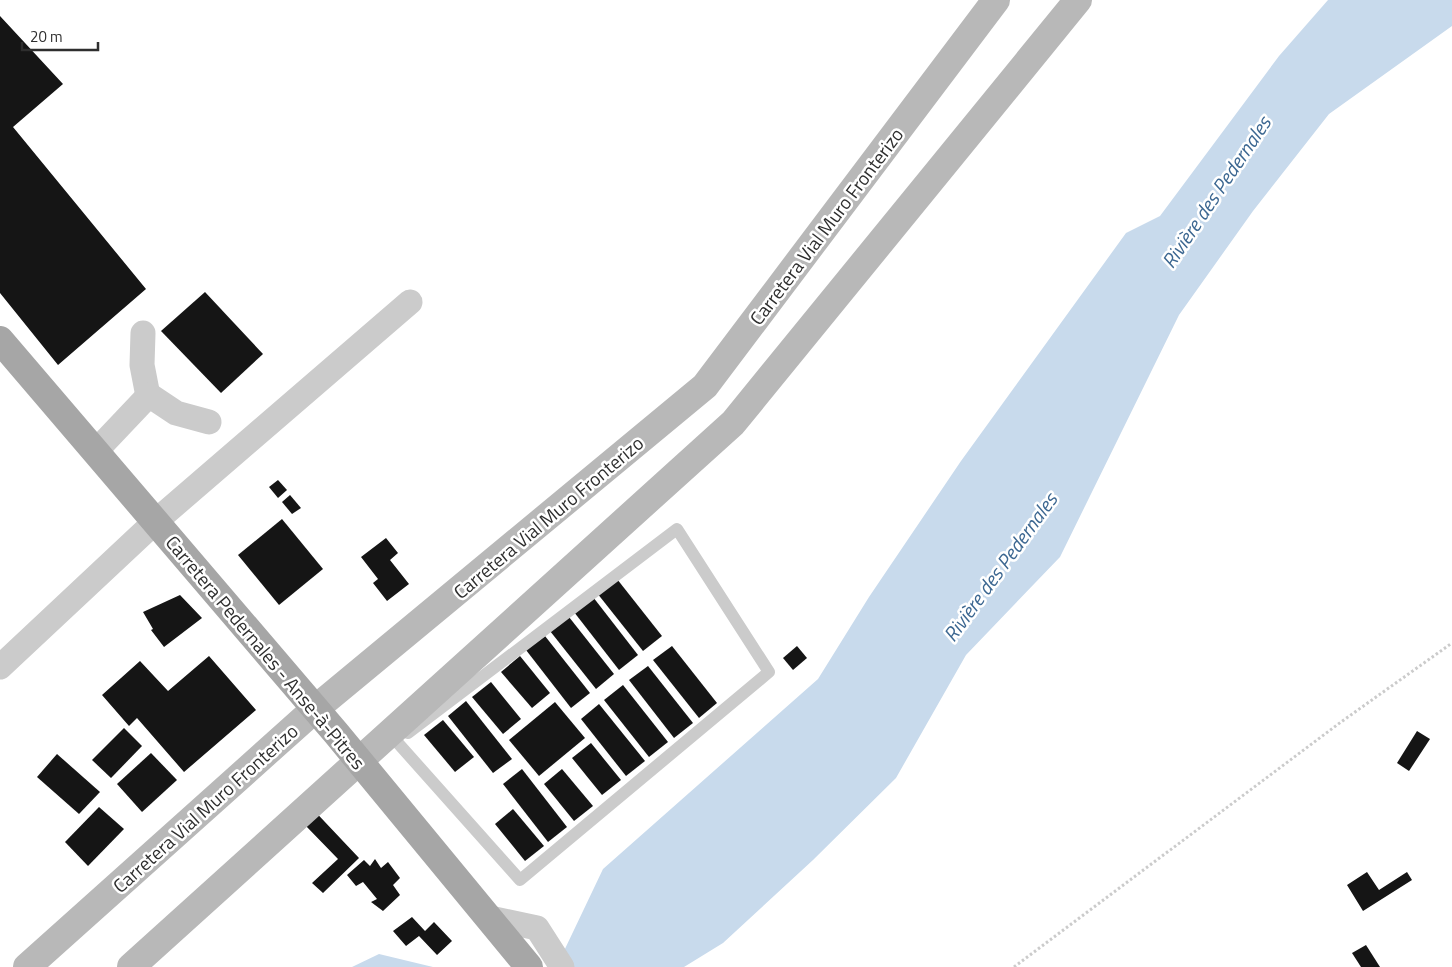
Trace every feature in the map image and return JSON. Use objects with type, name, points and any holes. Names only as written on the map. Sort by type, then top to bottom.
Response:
[{"type":"main road","name":"Carretera Pedernales - Anse-à-Pitres","points":[[0,340],[315,709],[529,967]]},
{"type":"street","name":"Carretera Vial Muro Fronterizo","points":[[27,967],[315,709],[705,386],[996,0]]},
{"type":"street","points":[[131,967],[733,422],[1078,0]]},
{"type":"street","points":[[0,667],[156,521],[410,302]]},
{"type":"street","points":[[143,333],[142,365],[148,396],[176,413],[209,422]]},
{"type":"street","points":[[96,452],[148,396]]},
{"type":"street","points":[[490,918],[537,928],[562,967]]},
{"type":"lane","points":[[358,760],[397,742],[677,529],[769,672],[520,880],[397,742]]},
{"type":"path","points":[[1014,967],[1341,722],[1452,643]]},
{"type":"water","name":"Rivière des Pedernales","points":[[1328,0],[1452,0],[1452,26],[1329,114],[1253,211],[1179,315],[1060,557],[966,655],[896,778],[813,860],[723,943],[684,967],[573,967],[563,953],[603,869],[818,679],[869,597],[961,461],[1126,233],[1160,216],[1279,56]]},
{"type":"water","points":[[379,954],[433,967],[352,967]]},
{"type":"building","points":[[0,16],[63,84],[13,127],[146,289],[58,365],[0,293]]},
{"type":"building","points":[[205,292],[263,354],[221,393],[161,331]]},
{"type":"building","points":[[278,480],[287,490],[278,498],[269,487]]},
{"type":"building","points":[[290,495],[301,508],[292,514],[282,502]]},
{"type":"building","points":[[282,519],[323,569],[279,605],[238,555]]},
{"type":"building","points":[[386,538],[398,553],[390,560],[409,584],[387,601],[373,583],[378,579],[361,557]]},
{"type":"building","points":[[617,579],[662,636],[643,651],[597,593]]},
{"type":"building","points":[[180,595],[202,618],[164,647],[151,630],[153,629],[143,612]]},
{"type":"building","points":[[593,597],[638,655],[619,670],[574,612]]},
{"type":"building","points":[[569,617],[614,674],[596,689],[550,631]]},
{"type":"building","points":[[545,636],[590,693],[571,708],[526,650]]},
{"type":"building","points":[[672,646],[717,703],[699,718],[653,660]]},
{"type":"building","points":[[797,646],[807,658],[793,670],[783,658]]},
{"type":"building","points":[[209,656],[256,710],[184,772],[137,718],[129,726],[102,695],[140,661],[168,691]]},
{"type":"building","points":[[520,656],[550,693],[532,708],[501,672]]},
{"type":"building","points":[[648,666],[693,723],[674,738],[629,680]]},
{"type":"building","points":[[491,682],[521,719],[503,734],[472,697]]},
{"type":"building","points":[[623,685],[668,742],[649,757],[604,700]]},
{"type":"building","points":[[466,701],[512,759],[493,773],[448,716]]},
{"type":"building","points":[[555,702],[585,738],[539,776],[509,740]]},
{"type":"building","points":[[599,704],[645,761],[626,776],[581,719]]},
{"type":"building","points":[[443,720],[474,757],[455,772],[424,735]]},
{"type":"building","points":[[124,728],[142,746],[111,778],[92,760]]},
{"type":"building","points":[[1417,731],[1430,739],[1409,771],[1397,763]]},
{"type":"building","points":[[591,743],[621,780],[602,795],[572,758]]},
{"type":"building","points":[[151,753],[177,780],[142,812],[117,784]]},
{"type":"building","points":[[57,754],[100,792],[79,814],[37,777]]},
{"type":"building","points":[[522,769],[567,827],[548,842],[503,784]]},
{"type":"building","points":[[562,769],[593,806],[574,821],[544,784]]},
{"type":"building","points":[[307,803],[359,858],[323,893],[312,883],[338,859],[305,825]]},
{"type":"building","points":[[99,807],[124,829],[88,866],[65,842]]},
{"type":"building","points":[[513,809],[544,846],[525,861],[495,824]]},
{"type":"building","points":[[375,859],[381,868],[388,862],[400,878],[393,885],[400,895],[383,911],[371,902],[377,899],[363,882],[356,886],[347,875],[364,860],[370,866]]},
{"type":"building","points":[[1367,872],[1379,890],[1407,872],[1412,880],[1363,911],[1347,885]]},
{"type":"building","points":[[412,917],[425,931],[434,922],[452,941],[437,955],[419,936],[406,946],[393,931]]},
{"type":"building","points":[[1366,945],[1380,967],[1361,967],[1352,953]]}]
